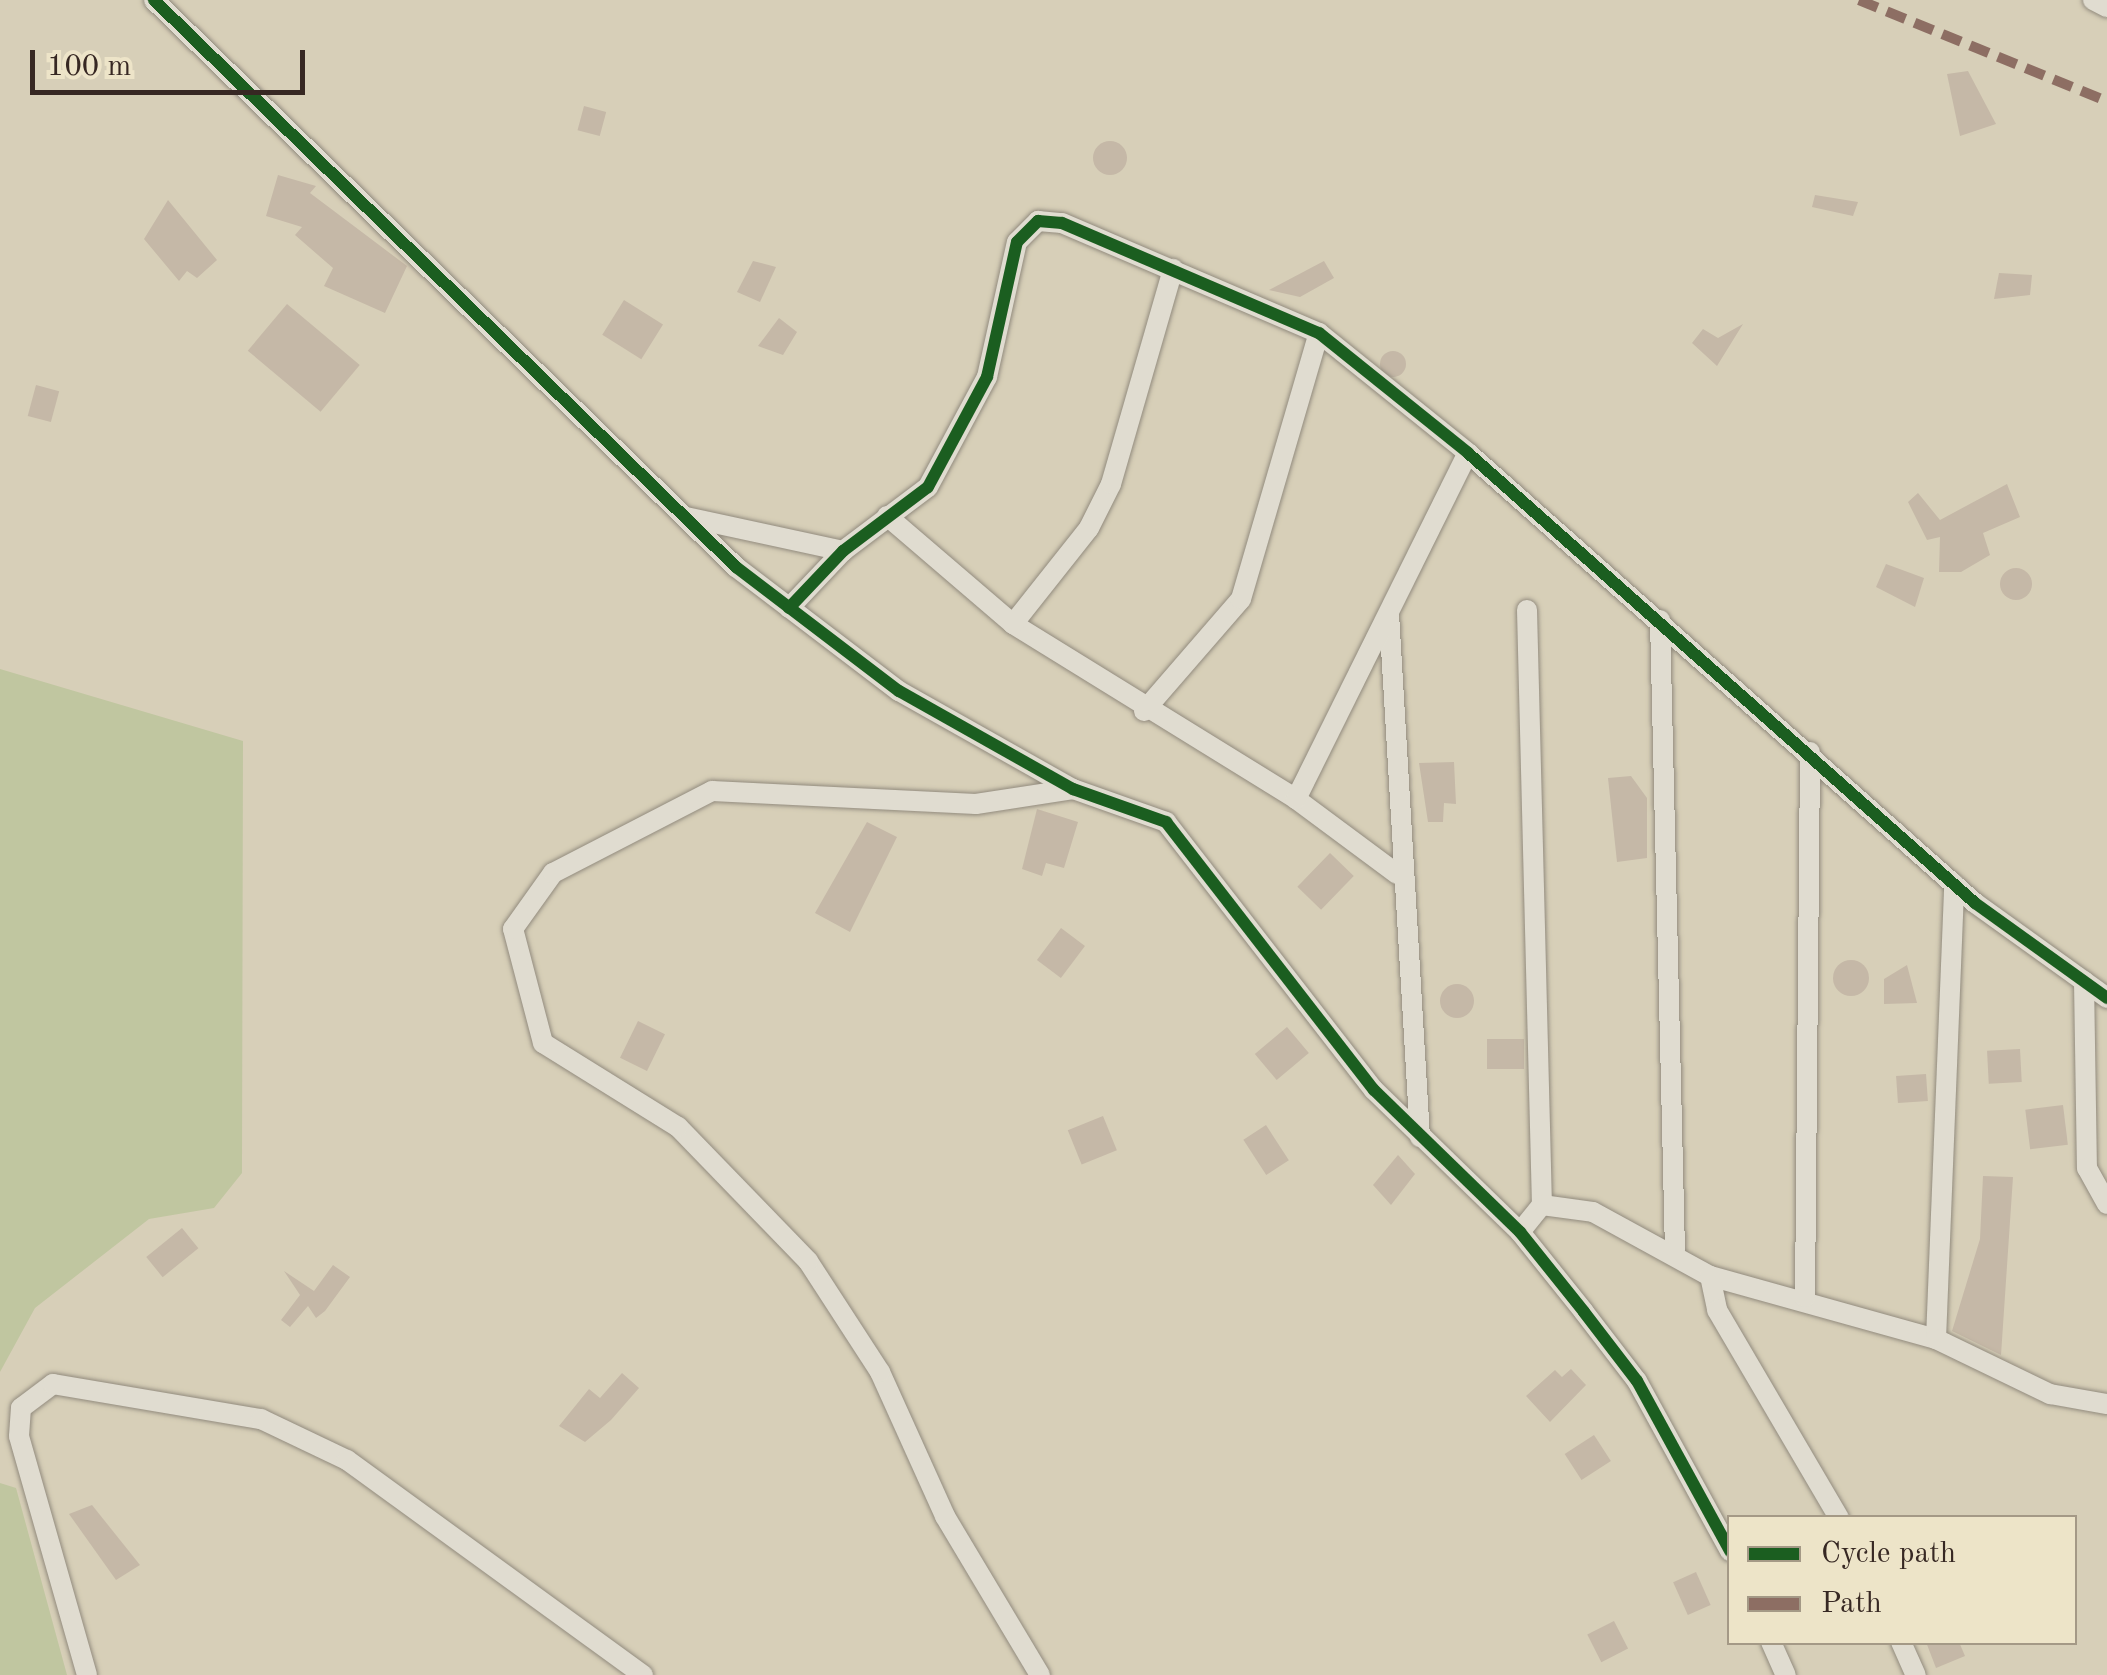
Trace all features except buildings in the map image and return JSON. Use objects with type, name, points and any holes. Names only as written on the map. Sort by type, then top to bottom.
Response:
[{"type":"street","points":[[154,0],[684,516],[789,608],[899,692],[1073,789],[1166,822],[1420,1137],[1520,1232],[1637,1381],[1727,1546]]},
{"type":"street","points":[[2093,0],[2107,7]]},
{"type":"street","points":[[789,608],[844,550],[928,488],[958,442],[987,377],[1026,227],[1062,223],[1319,333],[1468,453],[1810,752],[1954,884],[2107,998]]},
{"type":"street","points":[[1013,624],[1089,528],[1111,484],[1173,269]]},
{"type":"street","points":[[1144,712],[1241,599],[1319,333]]},
{"type":"street","points":[[1296,799],[1468,453]]},
{"type":"street","points":[[684,516],[844,550]]},
{"type":"street","points":[[887,516],[1013,624],[1144,712],[1296,799],[1397,874]]},
{"type":"street","points":[[1520,1232],[1542,1205],[1527,610]]},
{"type":"street","points":[[1389,614],[1397,874],[1420,1137]]},
{"type":"street","points":[[1660,620],[1675,1251]]},
{"type":"street","points":[[1805,1297],[1810,752]]},
{"type":"street","points":[[1040,1675],[944,1516],[880,1372],[808,1261],[678,1127],[543,1043],[513,930],[553,874],[712,791],[976,804],[1073,789]]},
{"type":"street","points":[[1936,1338],[1954,884]]},
{"type":"street","points":[[2084,981],[2087,1168],[2107,1204]]},
{"type":"street","points":[[1542,1205],[1593,1212],[1675,1251],[1710,1276],[1805,1297],[1900,1335],[1936,1338],[2050,1394],[2107,1404]]},
{"type":"street","points":[[1710,1276],[1717,1310],[1836,1515]]},
{"type":"street","points":[[87,1675],[19,1436],[21,1408],[53,1384],[262,1420],[347,1460],[643,1675]]},
{"type":"street","points":[[1772,1645],[1786,1675]]},
{"type":"street","points":[[1902,1645],[1916,1675]]},
{"type":"green space","points":[[0,669],[243,741],[242,1173],[214,1208],[149,1219],[35,1308],[0,1372]]},
{"type":"green space","points":[[0,1483],[16,1488],[67,1675],[0,1675]]},
{"type":"marked path","points":[[1859,0],[2107,101]]},
{"type":"cycle path","points":[[154,0],[736,567],[899,691],[1073,789],[1166,822],[1374,1090],[1520,1232],[1584,1312],[1637,1381],[1727,1546]]},
{"type":"cycle path","points":[[789,608],[843,551],[928,487],[987,377],[1017,242],[1038,221],[1062,223],[1319,333],[1468,453],[1975,903],[2107,998]]}]
